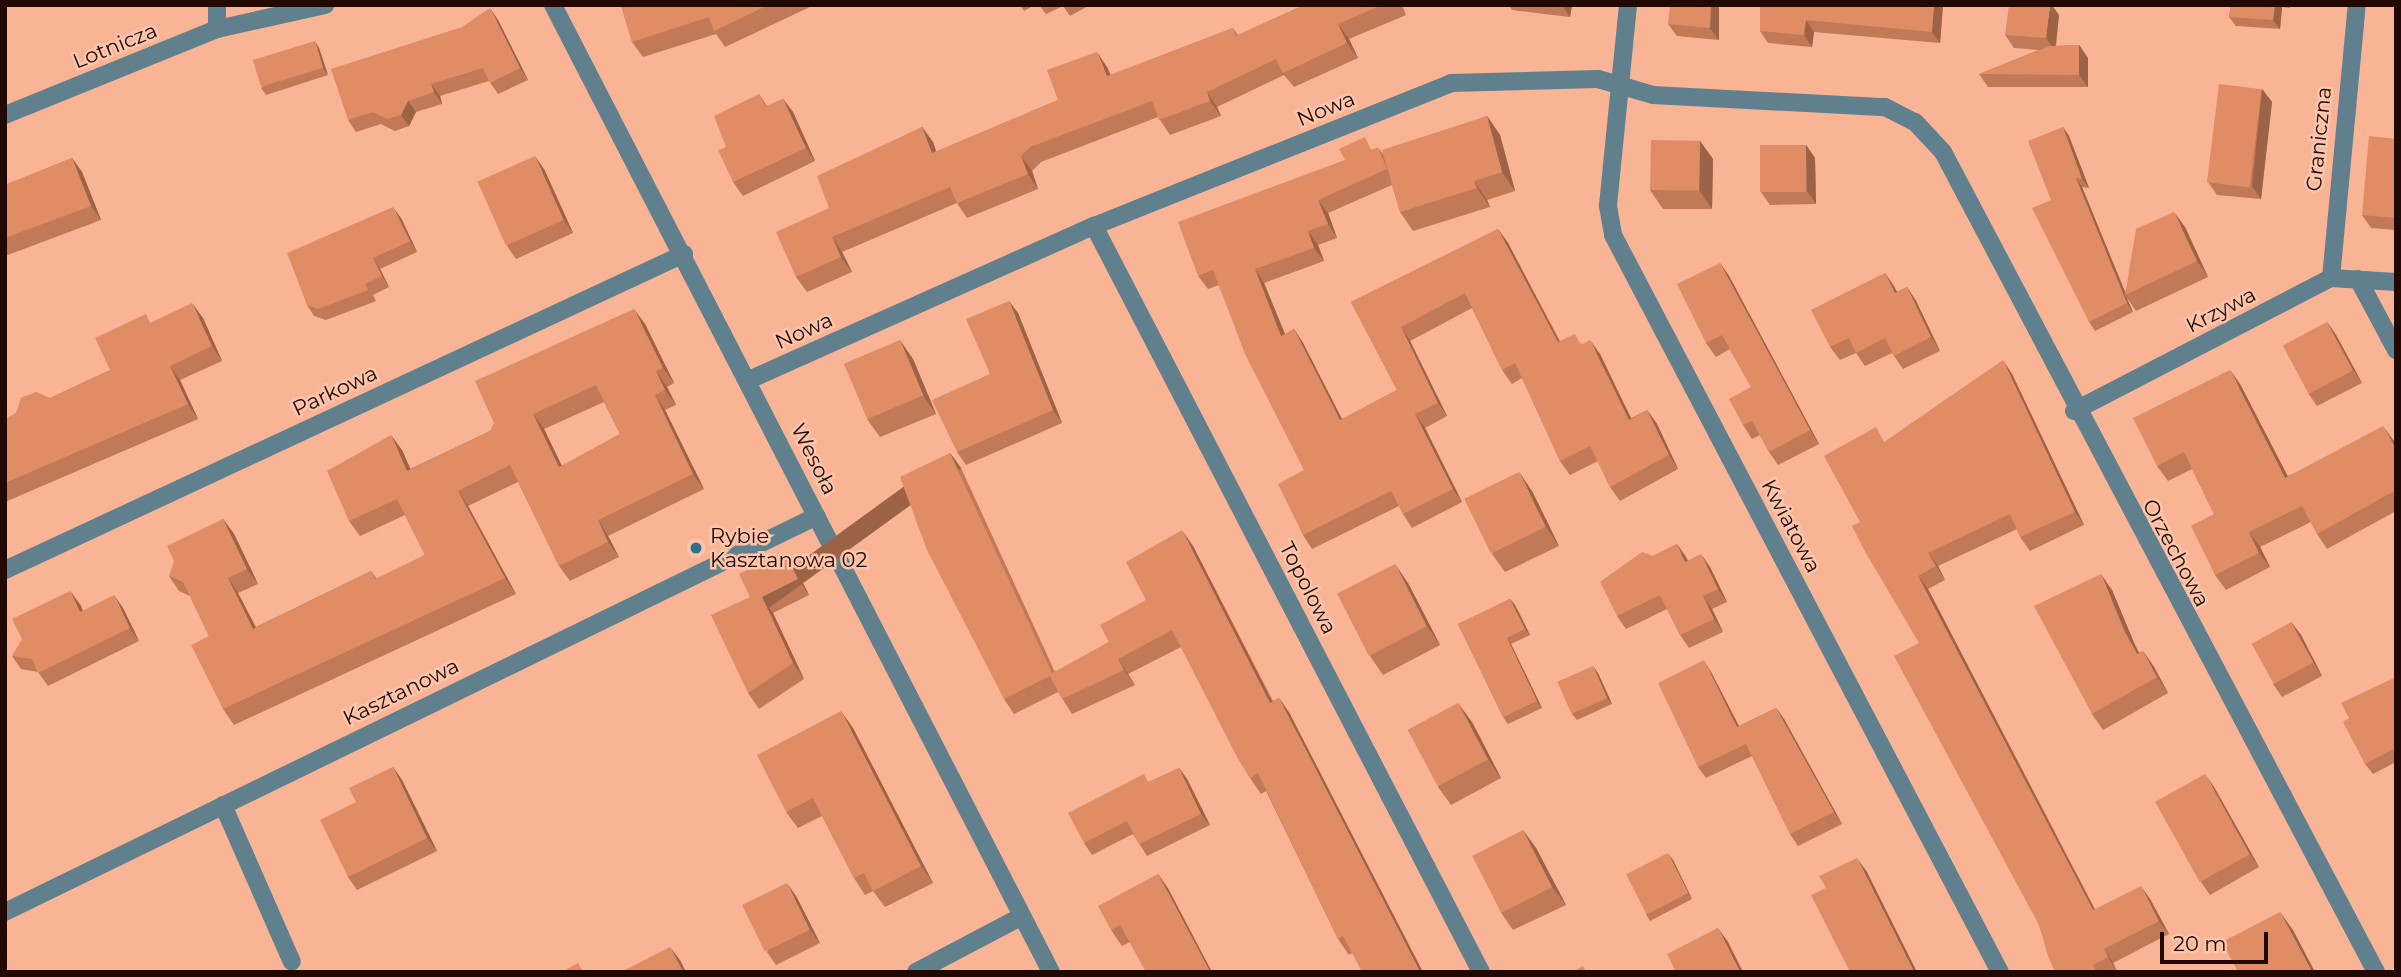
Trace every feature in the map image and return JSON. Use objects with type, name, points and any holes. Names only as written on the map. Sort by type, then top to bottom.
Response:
[{"type":"street","points":[[217,5],[217,29]]},
{"type":"street","name":"Lotnicza","points":[[5,115],[217,29],[325,5]]},
{"type":"street","name":"Wesoła","points":[[553,5],[749,380],[1051,972]]},
{"type":"street","name":"Kwiatowa","points":[[1628,5],[1608,206],[1624,260],[2000,972]]},
{"type":"street","name":"Graniczna","points":[[2332,278],[2357,5]]},
{"type":"street","name":"Nowa","points":[[749,380],[1094,226],[1451,83],[1591,79],[1653,95],[1885,107],[1914,122],[1943,152]]},
{"type":"street","name":"Orzechowa","points":[[1943,152],[2074,411],[2376,972]]},
{"type":"street","name":"Topolowa","points":[[1094,226],[1481,972]]},
{"type":"street","name":"Parkowa","points":[[5,570],[684,254]]},
{"type":"street","name":"Krzywa","points":[[2074,411],[2332,278],[2396,282]]},
{"type":"street","points":[[2358,279],[2396,350]]},
{"type":"street","name":"Kasztanowa","points":[[5,912],[817,516]]},
{"type":"street","points":[[223,805],[292,962]]},
{"type":"street","points":[[916,972],[1022,916]]},
{"type":"building","points":[[621,5],[768,5],[714,31],[709,17],[632,42]]},
{"type":"building","points":[[1304,5],[1382,5],[1338,24],[1347,43],[1283,73],[1276,59],[1207,92],[1210,101],[1159,120],[1152,101],[1030,147],[1021,156],[1028,174],[957,203],[950,187],[832,237],[841,257],[796,277],[776,232],[829,208],[817,176],[922,127],[932,153],[1058,100],[1047,70],[1097,52],[1107,76],[1233,28],[1236,36]]},
{"type":"building","points":[[1670,5],[1711,5],[1710,28],[1668,24]]},
{"type":"building","points":[[1760,5],[1934,5],[1932,32],[1806,20],[1804,35],[1760,31]]},
{"type":"building","points":[[2009,5],[2050,5],[2046,38],[2005,35]]},
{"type":"building","points":[[2231,5],[2275,5],[2273,20],[2229,17]]},
{"type":"building","points":[[490,8],[520,68],[490,83],[483,68],[431,84],[434,92],[408,101],[401,115],[387,119],[373,112],[348,120],[331,69],[462,27]]},
{"type":"building","points":[[315,41],[323,68],[261,87],[253,60]]},
{"type":"building","points":[[2079,45],[2079,75],[1979,74],[2050,46]]},
{"type":"building","points":[[2219,84],[2262,89],[2250,188],[2207,182]]},
{"type":"building","points":[[759,94],[765,107],[783,99],[806,148],[733,182],[718,150],[726,147],[714,116]]},
{"type":"building","points":[[1487,116],[1502,172],[1474,181],[1477,188],[1400,212],[1382,150]]},
{"type":"building","points":[[2063,127],[2082,179],[2076,178],[2127,303],[2089,322],[2032,208],[2051,200],[2028,141]]},
{"type":"building","points":[[2369,136],[2396,139],[2396,218],[2362,215]]},
{"type":"building","points":[[1365,137],[1371,150],[1378,148],[1387,169],[1318,200],[1328,224],[1308,231],[1314,248],[1255,269],[1281,336],[1294,329],[1340,420],[1397,390],[1351,302],[1498,229],[1558,342],[1575,334],[1581,345],[1590,340],[1629,420],[1647,410],[1669,455],[1610,487],[1590,446],[1560,461],[1515,363],[1502,370],[1465,293],[1401,327],[1438,403],[1415,414],[1453,489],[1403,514],[1391,491],[1303,535],[1278,484],[1304,470],[1245,354],[1213,270],[1198,276],[1178,222],[1345,160],[1339,149]]},
{"type":"building","points":[[1651,140],[1700,141],[1699,191],[1650,190]]},
{"type":"building","points":[[1760,145],[1806,145],[1806,192],[1760,192]]},
{"type":"building","points":[[535,156],[563,220],[506,246],[477,182]]},
{"type":"building","points":[[72,158],[91,206],[5,238],[5,185]]},
{"type":"building","points":[[393,207],[410,241],[373,258],[382,276],[365,284],[368,290],[318,309],[307,305],[287,253]]},
{"type":"building","points":[[2174,212],[2197,261],[2125,295],[2136,229]]},
{"type":"building","points":[[1720,263],[1810,430],[1769,452],[1752,421],[1743,425],[1729,399],[1751,387],[1722,335],[1706,343],[1677,284]]},
{"type":"building","points":[[1885,273],[1895,293],[1907,287],[1931,337],[1894,356],[1885,338],[1856,353],[1849,338],[1830,347],[1811,310]]},
{"type":"building","points":[[1009,301],[1053,410],[957,452],[932,400],[990,374],[966,319]]},
{"type":"building","points":[[192,303],[212,346],[170,366],[188,404],[5,483],[5,419],[16,413],[21,398],[36,392],[50,398],[110,370],[95,338],[146,314],[150,323]]},
{"type":"building","points":[[634,309],[663,368],[656,371],[665,390],[655,395],[693,474],[598,520],[608,542],[559,566],[510,465],[458,491],[505,578],[223,709],[191,645],[209,636],[183,582],[169,576],[174,561],[167,546],[223,519],[247,569],[228,578],[253,629],[371,571],[375,579],[425,555],[397,499],[349,521],[327,471],[391,435],[407,471],[490,431],[494,423],[475,381]],"holes":[[[596,385],[620,434],[559,467],[533,414]]]},
{"type":"building","points":[[2327,322],[2353,371],[2309,394],[2283,345]]},
{"type":"building","points":[[900,340],[923,395],[867,419],[844,364]]},
{"type":"building","points":[[2003,360],[2075,512],[2020,537],[2010,514],[1928,553],[1936,566],[1918,576],[2093,910],[2141,886],[2159,921],[2104,949],[2108,957],[2093,965],[2096,972],[2055,972],[2039,925],[1894,656],[1919,643],[1863,548],[1852,526],[1860,522],[1824,456],[1876,427],[1884,442]]},
{"type":"building","points":[[2230,370],[2285,478],[2383,426],[2396,449],[2396,490],[2317,534],[2302,506],[2249,532],[2259,553],[2215,575],[2191,526],[2214,514],[2184,452],[2157,466],[2133,418]]},
{"type":"building","points":[[950,453],[1052,673],[1109,642],[1124,670],[1062,699],[1050,676],[1004,699],[927,550],[900,477]]},
{"type":"building","points":[[1519,472],[1546,527],[1491,554],[1464,499]]},
{"type":"building","points":[[1182,530],[1270,703],[1279,698],[1420,972],[1362,972],[1343,936],[1338,939],[1258,773],[1250,778],[1238,759],[1172,630],[1118,659],[1100,625],[1146,600],[1126,562]]},
{"type":"building","points":[[1677,544],[1685,562],[1701,554],[1718,589],[1703,596],[1714,619],[1680,635],[1660,595],[1617,616],[1600,582],[1642,552],[1653,556]]},
{"type":"building","points":[[777,555],[789,561],[798,579],[762,597],[793,663],[748,693],[711,615],[750,597],[739,574]]},
{"type":"building","points":[[1395,564],[1427,626],[1369,656],[1337,594]]},
{"type":"building","points":[[2101,574],[2137,654],[2143,651],[2157,677],[2092,714],[2034,606]]},
{"type":"building","points":[[70,591],[80,612],[114,595],[130,628],[38,673],[32,659],[12,656],[22,639],[12,619]]},
{"type":"building","points":[[1510,599],[1525,629],[1507,638],[1537,701],[1503,717],[1458,624]]},
{"type":"building","points":[[2291,622],[2313,662],[2274,684],[2252,644]]},
{"type":"building","points":[[1704,660],[1737,727],[1776,708],[1834,812],[1790,834],[1746,744],[1698,767],[1658,683]]},
{"type":"building","points":[[1593,666],[1607,698],[1572,714],[1557,682]]},
{"type":"building","points":[[2396,677],[2396,748],[2365,764],[2343,722],[2349,718],[2341,703]]},
{"type":"building","points":[[1458,703],[1488,760],[1438,786],[1408,730]]},
{"type":"building","points":[[841,711],[921,866],[873,891],[864,873],[854,878],[813,798],[786,812],[757,755]]},
{"type":"building","points":[[393,767],[427,838],[348,877],[320,820],[356,802],[349,788]]},
{"type":"building","points":[[1179,768],[1201,814],[1139,844],[1127,821],[1084,843],[1068,813],[1144,774],[1148,782]]},
{"type":"building","points":[[2205,774],[2250,854],[2200,882],[2155,802]]},
{"type":"building","points":[[1523,830],[1552,887],[1501,913],[1472,856]]},
{"type":"building","points":[[1668,853],[1688,893],[1647,914],[1626,874]]},
{"type":"building","points":[[1857,858],[1914,972],[1850,972],[1811,895],[1826,888],[1819,876]]},
{"type":"building","points":[[1158,874],[1210,972],[1146,972],[1120,925],[1111,930],[1098,906]]},
{"type":"building","points":[[787,883],[810,930],[765,952],[742,905]]},
{"type":"building","points":[[2280,912],[2312,972],[2238,972],[2222,942]]},
{"type":"building","points":[[1718,928],[1739,970],[1676,972],[1667,954]]},
{"type":"building","points":[[670,947],[683,972],[621,972]]},
{"type":"building","points":[[578,963],[583,972],[562,972]]},
{"type":"building","points":[[1583,966],[1586,972],[1573,972]]},
{"type":"place","name":"Rybie Kasztanowa 02","points":[[696,548]]}]
